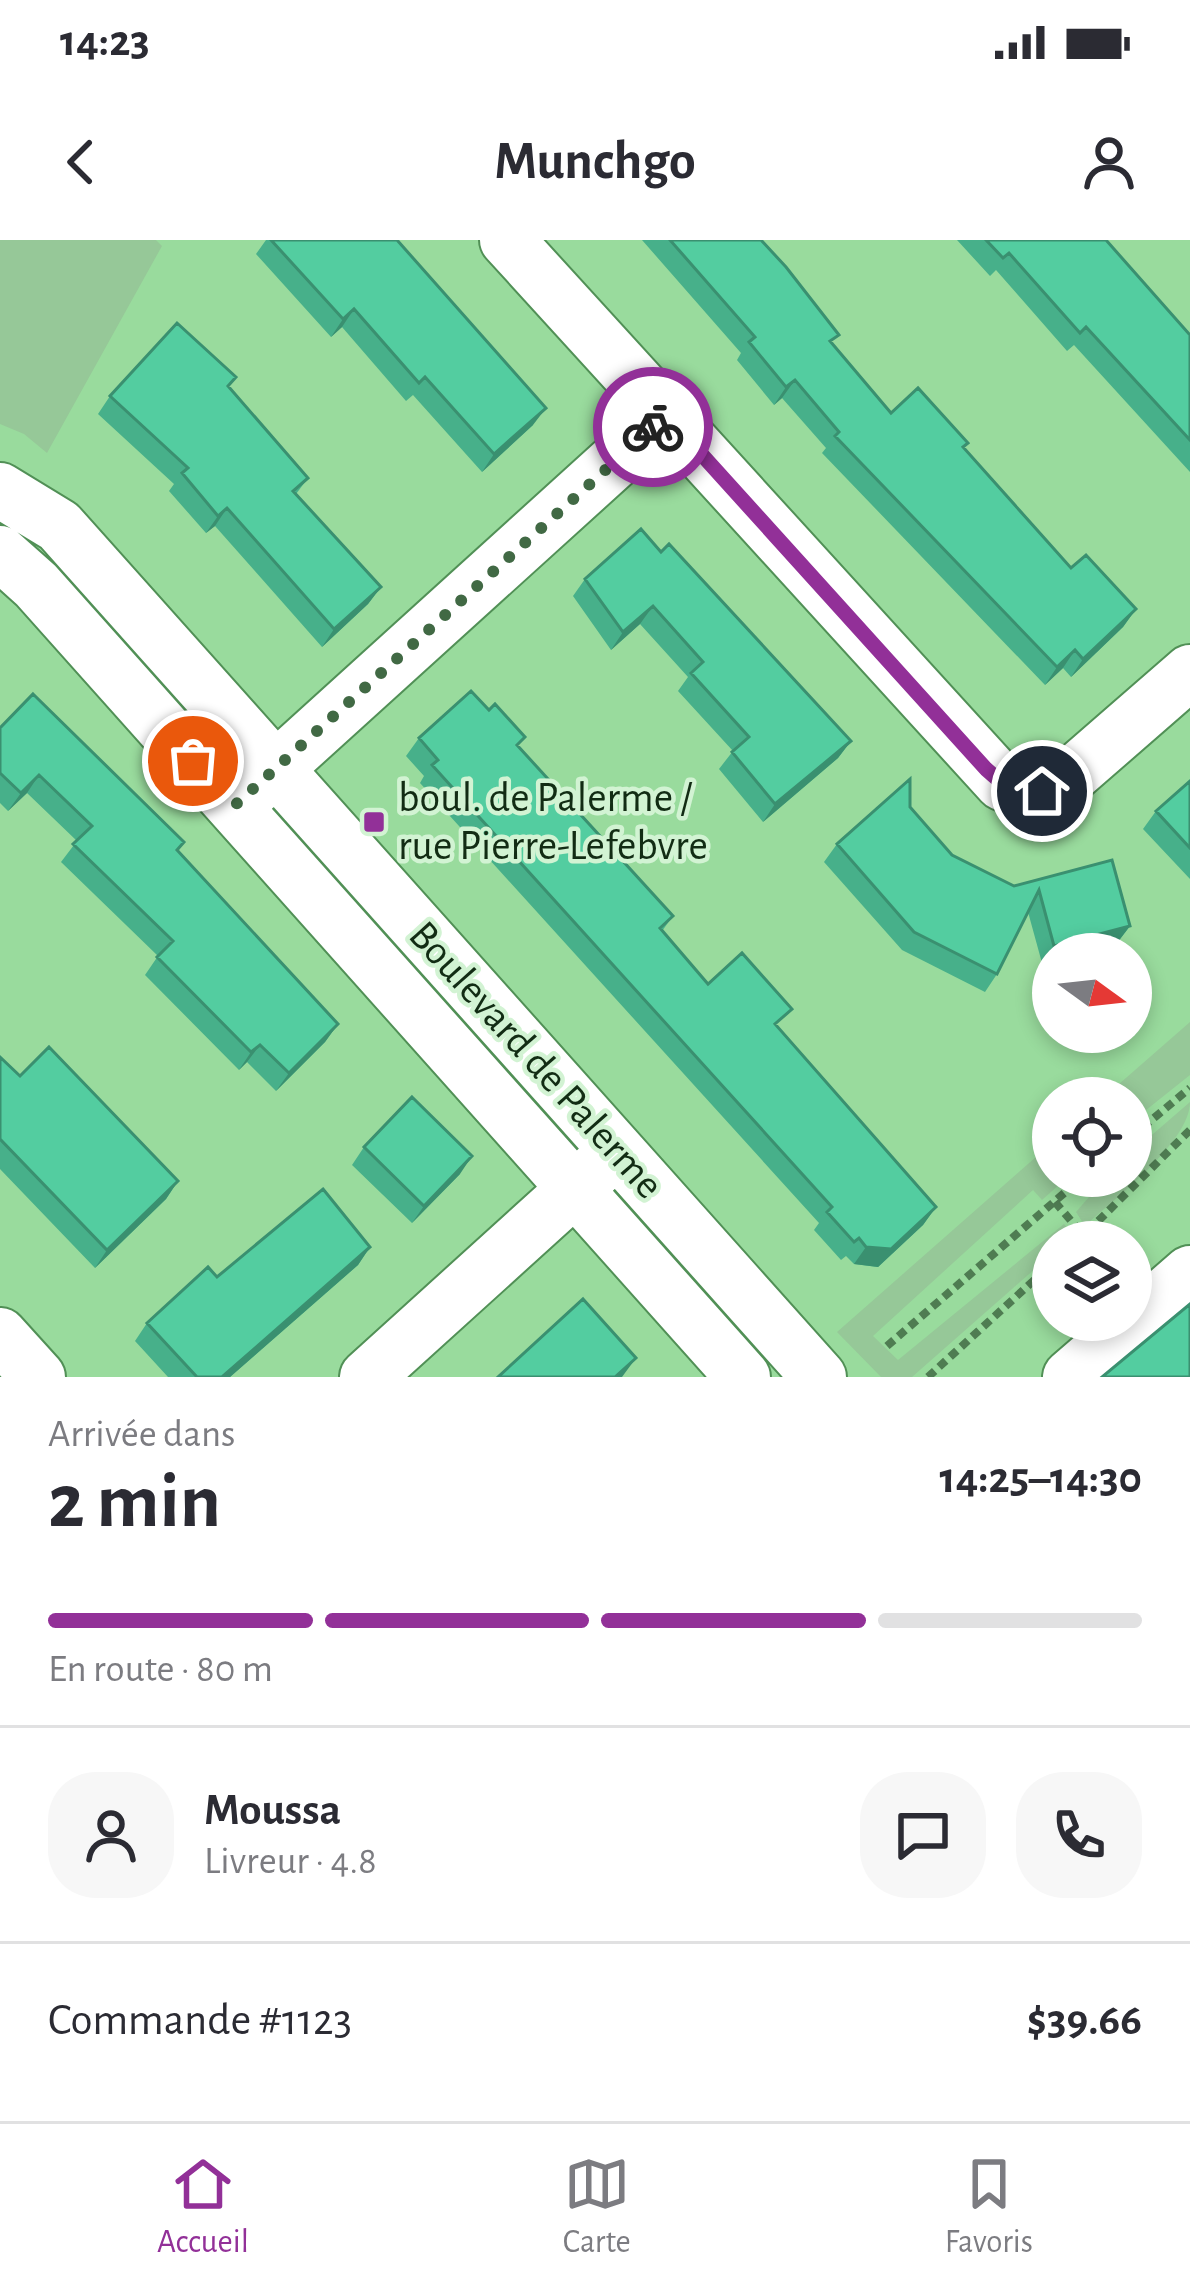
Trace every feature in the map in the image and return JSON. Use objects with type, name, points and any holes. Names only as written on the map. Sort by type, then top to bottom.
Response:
[{"type":"street","points":[[507,240],[1002,783],[1021,791],[1058,787],[1190,672]]},
{"type":"street","points":[[234,806],[666,415]]},
{"type":"street","name":"Boulevard de Palerme","points":[[0,490],[58,526],[819,1377]]},
{"type":"street","name":"Boulevard de Palerme","points":[[0,553],[36,585],[743,1377]]},
{"type":"street","points":[[367,1377],[617,1151]]},
{"type":"street","points":[[1070,1377],[1190,1273]]},
{"type":"street","points":[[0,1334],[38,1377]]},
{"type":"path","points":[[1152,1120],[1190,1088]]},
{"type":"path","points":[[1098,1221],[1190,1130]]},
{"type":"path","points":[[887,1346],[1061,1197]]},
{"type":"path","points":[[1055,1202],[1068,1221]]},
{"type":"path","points":[[928,1377],[1032,1283]]},
{"type":"green space","points":[[0,240],[156,240],[162,246],[47,453],[24,434],[0,424]]},
{"type":"green space","points":[[1190,1022],[1190,1075],[1152,1105],[1152,1077],[1127,1077]]},
{"type":"green space","points":[[1190,1102],[1178,1134],[1152,1164],[1152,1135]]},
{"type":"green space","points":[[1032,1160],[1032,1191],[873,1336],[898,1360],[1032,1250],[1032,1271],[912,1377],[881,1377],[837,1332]]},
{"type":"green space","points":[[1089,1197],[1118,1197],[1091,1221],[1082,1221],[1076,1212]]},
{"type":"building","points":[[271,240],[397,240],[546,408],[494,454],[425,377],[419,383],[354,309],[343,319]]},
{"type":"building","points":[[670,240],[761,240],[839,335],[830,341],[891,413],[918,388],[968,443],[963,447],[1071,568],[1086,555],[1136,609],[1083,659],[1075,650],[1057,667],[835,436],[839,432],[795,380],[786,387],[749,342],[755,337]]},
{"type":"building","points":[[986,240],[1106,240],[1190,335],[1190,440],[1086,327],[1080,333],[1009,253],[1003,258]]},
{"type":"building","points":[[177,323],[236,377],[228,386],[308,478],[293,491],[381,587],[334,629],[227,508],[218,516],[182,473],[188,468],[110,396]]},
{"type":"building","points":[[641,529],[661,552],[669,544],[851,741],[775,804],[732,752],[749,737],[691,673],[703,662],[653,606],[623,632],[585,579]]},
{"type":"building","points":[[471,691],[489,710],[495,704],[525,737],[517,745],[673,916],[660,928],[708,984],[742,953],[792,1009],[775,1024],[936,1207],[891,1249],[866,1247],[859,1238],[854,1242],[827,1212],[832,1207],[432,765],[438,760],[419,738]]},
{"type":"building","points":[[33,694],[184,842],[177,850],[338,1024],[289,1073],[260,1045],[251,1052],[157,957],[173,941],[73,844],[92,826],[39,775],[21,793],[0,773],[0,728]]},
{"type":"building","points":[[910,779],[910,807],[952,855],[1014,886],[1112,860],[1130,926],[1103,933],[1051,933],[1039,890],[997,974],[914,932],[837,844]]},
{"type":"building","points":[[1190,781],[1190,848],[1156,811]]},
{"type":"building","points":[[49,1047],[178,1181],[107,1250],[0,1139],[0,1057],[20,1076]]},
{"type":"building","points":[[412,1097],[472,1156],[424,1206],[364,1147]]},
{"type":"building","points":[[323,1189],[370,1247],[222,1377],[197,1377],[147,1323],[208,1267],[217,1277]]},
{"type":"building","points":[[583,1299],[636,1358],[615,1377],[498,1377]]},
{"type":"building","points":[[1190,1304],[1190,1377],[1102,1377],[1145,1341],[1152,1341],[1152,1336]]},
{"type":"way so far","points":[[193,761],[234,806],[653,427]]},
{"type":"place","name":"boul. de Palerme / rue Pierre-Lefebvre","points":[[374,822]]},
{"type":"route","points":[[653,427],[666,415],[986,769],[1021,791],[1042,791]]}]
